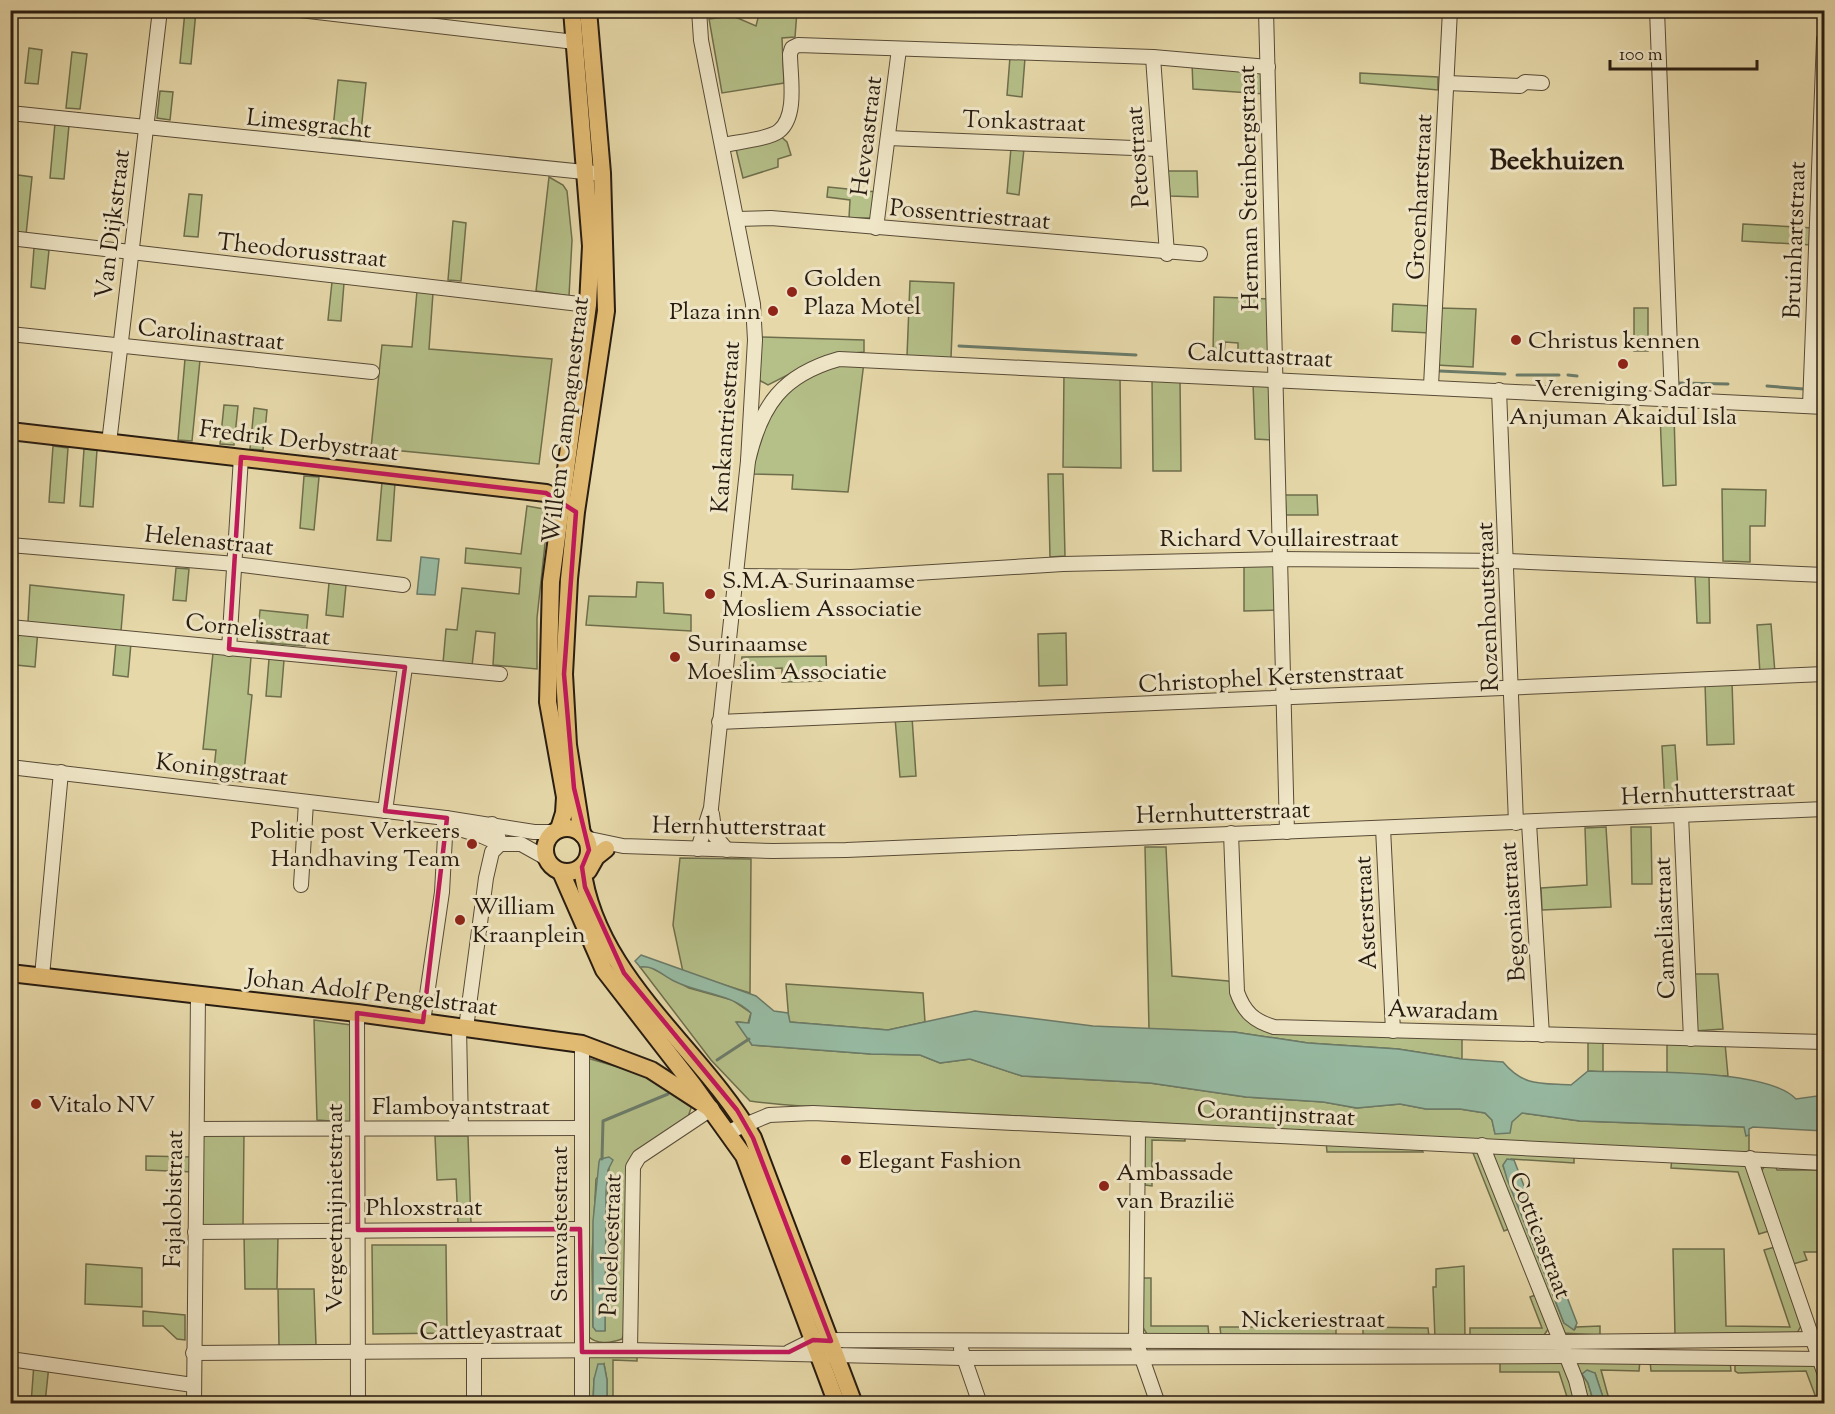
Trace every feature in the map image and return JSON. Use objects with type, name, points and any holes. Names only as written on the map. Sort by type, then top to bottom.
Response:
[{"type":"main road","name":"Willem Campagnestraat","points":[[556,831],[564,813],[565,797],[548,695],[551,582],[588,305],[594,173],[572,10]]},
{"type":"main road","name":"Willem Campagnestraat","points":[[584,836],[568,745],[564,674],[569,579],[576,512],[606,311],[594,173],[588,10]]},
{"type":"main road","name":"Fredrik Derbystraat","points":[[10,431],[546,493],[561,499],[576,512]]},
{"type":"main road","points":[[585,861],[572,872],[561,872],[552,867],[546,858],[545,845],[556,831],[570,828],[584,836],[585,861],[585,887],[607,940],[624,973],[745,1124],[854,1404]]},
{"type":"main road","points":[[585,887],[592,862],[606,849]]},
{"type":"main road","points":[[561,872],[604,970],[728,1132],[754,1180],[837,1404]]},
{"type":"main road","name":"Johan Adolf Pengelstraat","points":[[10,973],[357,1013],[582,1044],[651,1070],[711,1109]]},
{"type":"street","name":"Van Dijkstraat","points":[[109,443],[160,10]]},
{"type":"street","points":[[300,10],[575,42]]},
{"type":"street","name":"Kankantriestraat","points":[[698,849],[711,808],[748,461],[754,378],[753,304],[724,145],[703,49],[699,10]]},
{"type":"street","name":"Herman Steinbergstraat","points":[[1266,10],[1287,832]]},
{"type":"street","name":"Groenhartstraat","points":[[1431,386],[1450,10]]},
{"type":"street","points":[[1657,10],[1672,399]]},
{"type":"street","name":"Bruinhartstraat","points":[[1809,406],[1824,39]]},
{"type":"street","points":[[724,145],[778,132],[784,125],[790,109],[792,48],[798,45],[1153,57],[1268,67]]},
{"type":"street","name":"Heveastraat","points":[[876,228],[899,49]]},
{"type":"street","name":"Petostraat","points":[[1153,57],[1167,254]]},
{"type":"street","points":[[1447,83],[1520,86],[1525,82],[1542,83]]},
{"type":"street","name":"Limesgracht","points":[[10,113],[147,129],[594,173]]},
{"type":"street","name":"Tonkastraat","points":[[888,138],[1158,149]]},
{"type":"street","name":"Possentriestraat","points":[[737,219],[771,218],[1167,254],[1200,254]]},
{"type":"street","name":"Theodorusstraat","points":[[10,238],[588,305]]},
{"type":"street","name":"Carolinastraat","points":[[10,334],[372,372]]},
{"type":"street","name":"Calcuttastraat","points":[[748,461],[755,431],[766,409],[787,384],[821,364],[839,359],[1274,378],[1824,407]]},
{"type":"street","points":[[754,378],[761,388],[768,390],[787,384]]},
{"type":"street","name":"Rozenhoutstraat","points":[[1499,390],[1513,688],[1522,823]]},
{"type":"street","points":[[229,649],[241,457]]},
{"type":"street","name":"Helenastraat","points":[[10,545],[236,564],[403,585]]},
{"type":"street","name":"Richard Voullairestraat","points":[[735,576],[851,577],[1063,564],[1279,559],[1508,561],[1824,575]]},
{"type":"street","name":"Cornelisstraat","points":[[10,627],[405,667],[500,674]]},
{"type":"street","points":[[385,811],[405,667]]},
{"type":"street","name":"Christophel Kerstenstraat","points":[[719,722],[1824,674]]},
{"type":"street","name":"Koningstraat","points":[[10,767],[428,816],[500,844],[521,844],[546,858]]},
{"type":"street","points":[[42,976],[61,772]]},
{"type":"street","points":[[301,885],[306,802]]},
{"type":"street","points":[[711,808],[715,836],[726,849]]},
{"type":"street","name":"Hernhutterstraat","points":[[584,836],[623,846],[846,850],[1824,809]]},
{"type":"street","name":"Cameliastraat","points":[[1681,815],[1691,1039]]},
{"type":"street","points":[[423,1022],[442,892],[446,822]]},
{"type":"street","name":"Koningstraat","points":[[446,822],[492,824],[534,832],[556,831]]},
{"type":"street","name":"Begoniastraat","points":[[1522,823],[1542,1035]]},
{"type":"street","points":[[461,1127],[463,1027],[486,878],[492,852],[500,844],[496,828],[492,824]]},
{"type":"street","name":"Asterstraat","points":[[1383,828],[1393,1031]]},
{"type":"street","name":"Awaradam","points":[[1231,833],[1237,992],[1249,1015],[1274,1027],[1824,1042]]},
{"type":"street","name":"Hernhutterstraat","points":[[585,861],[606,849],[623,846]]},
{"type":"street","name":"Fajalobistraat","points":[[194,1404],[198,995]]},
{"type":"street","name":"Vergeetmijnietstraat","points":[[357,1013],[358,1404]]},
{"type":"street","name":"Stanvastestraat","points":[[582,1044],[580,1229],[582,1404]]},
{"type":"street","name":"Paloeloestraat","points":[[630,1350],[633,1167],[639,1157],[711,1109]]},
{"type":"street","name":"Corantijnstraat","points":[[745,1124],[769,1115],[813,1113],[1824,1163]]},
{"type":"street","points":[[728,1132],[769,1115]]},
{"type":"street","name":"Flamboyantstraat","points":[[197,1129],[582,1128]]},
{"type":"street","points":[[1138,1129],[1136,1341],[1158,1404]]},
{"type":"street","name":"Cotticastraat","points":[[1482,1145],[1566,1356],[1582,1404]]},
{"type":"street","points":[[1750,1158],[1822,1366]]},
{"type":"street","name":"Phloxstraat","points":[[195,1232],[580,1229]]},
{"type":"street","name":"Nickeriestraat","points":[[833,1349],[960,1341],[1559,1342],[1813,1339]]},
{"type":"street","points":[[960,1341],[962,1358],[980,1404]]},
{"type":"street","name":"Cattleyastraat","points":[[194,1353],[357,1354],[630,1350],[789,1352],[816,1348]]},
{"type":"street","name":"Nickeriestraat","points":[[816,1348],[962,1358],[1566,1356],[1822,1366]]},
{"type":"street","points":[[474,1353],[474,1404]]},
{"type":"street","points":[[10,1359],[193,1384]]},
{"type":"highlighted area","points":[[241,457],[546,493],[576,512],[564,674],[574,788],[589,850],[582,867],[585,887],[624,973],[737,1110],[753,1138],[831,1341],[813,1340],[789,1352],[582,1352],[580,1229],[358,1230],[357,1013],[423,1022],[447,818],[385,811],[405,667],[229,649]]},
{"type":"shaded area","points":[[185,11],[196,11],[191,64],[180,63]]},
{"type":"shaded area","points":[[753,11],[797,11],[795,37],[782,38],[784,83],[722,93],[709,19],[733,16],[756,26],[759,14]]},
{"type":"shaded area","points":[[29,48],[42,50],[38,84],[25,83]]},
{"type":"shaded area","points":[[72,52],[87,54],[80,109],[66,108]]},
{"type":"shaded area","points":[[1010,57],[1025,58],[1022,97],[1007,95]]},
{"type":"shaded area","points":[[1192,62],[1260,69],[1265,94],[1193,89]]},
{"type":"shaded area","points":[[1360,73],[1438,77],[1438,90],[1360,83]]},
{"type":"shaded area","points":[[338,80],[366,83],[360,141],[332,138]]},
{"type":"shaded area","points":[[160,91],[173,92],[170,120],[157,118]]},
{"type":"shaded area","points":[[55,123],[69,125],[64,179],[50,178]]},
{"type":"shaded area","points":[[778,134],[787,142],[791,155],[778,159],[778,167],[743,178],[735,145]]},
{"type":"shaded area","points":[[1011,148],[1024,149],[1019,195],[1007,193]]},
{"type":"shaded area","points":[[1168,171],[1197,171],[1198,197],[1170,196]]},
{"type":"shaded area","points":[[11,174],[32,177],[26,235],[11,233]]},
{"type":"shaded area","points":[[549,177],[563,185],[567,191],[572,240],[569,296],[536,291]]},
{"type":"shaded area","points":[[828,187],[877,192],[872,218],[849,218],[850,200],[827,197]]},
{"type":"shaded area","points":[[189,194],[202,195],[198,237],[184,236]]},
{"type":"shaded area","points":[[453,221],[466,223],[461,281],[448,280]]},
{"type":"shaded area","points":[[1743,224],[1813,228],[1812,245],[1742,241]]},
{"type":"shaded area","points":[[34,248],[49,250],[45,289],[31,287]]},
{"type":"shaded area","points":[[910,281],[954,283],[951,358],[907,356]]},
{"type":"shaded area","points":[[332,282],[344,283],[341,321],[328,320]]},
{"type":"shaded area","points":[[417,291],[433,293],[429,349],[552,359],[539,464],[371,448],[382,345],[412,347]]},
{"type":"shaded area","points":[[1214,297],[1270,299],[1270,358],[1238,355],[1238,343],[1225,342],[1224,354],[1213,354]]},
{"type":"shaded area","points":[[1393,304],[1431,306],[1430,333],[1392,331]]},
{"type":"shaded area","points":[[1439,308],[1476,309],[1473,367],[1436,365]]},
{"type":"shaded area","points":[[1634,308],[1648,308],[1648,351],[1634,351]]},
{"type":"shaded area","points":[[760,337],[864,340],[864,352],[825,356],[768,385],[759,380]]},
{"type":"shaded area","points":[[185,359],[200,360],[192,441],[178,440]]},
{"type":"shaded area","points":[[864,362],[848,492],[792,489],[793,475],[753,474],[757,435],[789,388],[824,368]]},
{"type":"shaded area","points":[[1064,372],[1120,374],[1121,468],[1063,467]]},
{"type":"shaded area","points":[[1152,378],[1180,379],[1181,471],[1153,471]]},
{"type":"shaded area","points":[[1253,382],[1270,383],[1273,440],[1255,439]]},
{"type":"shaded area","points":[[224,405],[238,406],[234,445],[220,444]]},
{"type":"shaded area","points":[[254,408],[267,410],[263,450],[250,449]]},
{"type":"shaded area","points":[[1674,414],[1676,485],[1663,486],[1660,415]]},
{"type":"shaded area","points":[[53,446],[68,448],[64,503],[49,502]]},
{"type":"shaded area","points":[[84,449],[97,450],[93,507],[80,506]]},
{"type":"shaded area","points":[[1048,474],[1063,474],[1065,556],[1050,557]]},
{"type":"shaded area","points":[[304,476],[319,477],[314,530],[300,528]]},
{"type":"shaded area","points":[[382,482],[395,483],[391,541],[377,540]]},
{"type":"shaded area","points":[[1722,489],[1766,490],[1765,526],[1750,526],[1750,562],[1723,561]]},
{"type":"shaded area","points":[[1285,495],[1317,495],[1318,515],[1286,515]]},
{"type":"shaded area","points":[[527,506],[544,509],[548,516],[537,618],[537,669],[493,665],[495,633],[476,631],[472,666],[443,663],[446,629],[457,630],[462,588],[519,594],[521,568],[465,563],[466,548],[521,554]]},
{"type":"shaded area","points":[[421,557],[439,559],[435,595],[417,594]]},
{"type":"shaded area","points":[[1244,562],[1275,565],[1278,610],[1244,611]]},
{"type":"shaded area","points":[[176,568],[189,569],[186,601],[173,600]]},
{"type":"shaded area","points":[[1695,575],[1709,575],[1710,623],[1697,623]]},
{"type":"shaded area","points":[[637,582],[663,583],[664,613],[691,615],[691,631],[586,625],[589,596],[636,597]]},
{"type":"shaded area","points":[[329,583],[346,585],[343,617],[326,615]]},
{"type":"shaded area","points":[[30,585],[124,595],[121,631],[28,622]]},
{"type":"shaded area","points":[[260,610],[308,615],[305,646],[257,642]]},
{"type":"shaded area","points":[[1771,624],[1775,673],[1760,674],[1757,625]]},
{"type":"shaded area","points":[[19,628],[38,629],[35,667],[16,665]]},
{"type":"shaded area","points":[[1066,633],[1067,685],[1039,686],[1038,634]]},
{"type":"shaded area","points":[[116,642],[131,643],[128,677],[113,675]]},
{"type":"shaded area","points":[[213,653],[251,657],[248,694],[252,695],[243,782],[213,779],[216,750],[203,749]]},
{"type":"shaded area","points":[[826,656],[827,681],[782,682],[782,668],[740,670],[742,657]]},
{"type":"shaded area","points":[[269,659],[284,660],[281,697],[266,696]]},
{"type":"shaded area","points":[[1732,682],[1734,744],[1707,745],[1705,683]]},
{"type":"shaded area","points":[[912,717],[916,776],[900,777],[895,718]]},
{"type":"shaded area","points":[[1675,745],[1679,804],[1665,805],[1662,746]]},
{"type":"shaded area","points":[[1606,827],[1611,907],[1542,910],[1541,888],[1587,885],[1585,828]]},
{"type":"shaded area","points":[[1631,827],[1651,827],[1652,884],[1632,884]]},
{"type":"shaded area","points":[[1145,847],[1166,847],[1172,976],[1228,981],[1234,985],[1252,1020],[1462,1037],[1462,1059],[1398,1049],[1308,1043],[1234,1032],[1149,1029]]},
{"type":"shaded area","points":[[680,858],[751,859],[750,993],[683,972],[673,925]]},
{"type":"shaded area","points":[[641,955],[756,996],[774,1011],[788,1013],[790,1022],[888,1030],[975,1011],[1093,1026],[1234,1032],[1308,1043],[1398,1049],[1462,1059],[1503,1062],[1518,1076],[1542,1083],[1571,1085],[1588,1071],[1666,1072],[1729,1077],[1757,1081],[1780,1089],[1796,1099],[1824,1095],[1824,1131],[1753,1127],[1749,1129],[1749,1135],[1746,1136],[1744,1127],[1580,1121],[1522,1113],[1512,1122],[1510,1133],[1495,1134],[1492,1120],[1485,1113],[1460,1109],[1426,1109],[1400,1104],[1357,1108],[1323,1102],[1246,1097],[1150,1083],[1022,1076],[970,1059],[940,1063],[920,1055],[871,1054],[752,1045],[736,1022],[749,1023],[751,1013],[743,1006],[674,981],[654,969],[640,967],[635,961]]},
{"type":"shaded area","points":[[648,966],[689,988],[732,1000],[751,1013],[748,1023],[737,1022],[752,1045],[871,1054],[920,1055],[940,1063],[970,1059],[1022,1076],[1150,1083],[1246,1097],[1324,1102],[1356,1108],[1400,1104],[1426,1109],[1460,1109],[1485,1113],[1492,1120],[1495,1133],[1522,1113],[1580,1121],[1745,1127],[1746,1135],[1749,1135],[1749,1153],[783,1105],[750,1101],[711,1060],[640,967]]},
{"type":"shaded area","points":[[1691,974],[1718,974],[1723,1029],[1695,1031]]},
{"type":"shaded area","points":[[786,984],[923,993],[925,1022],[888,1030],[789,1022]]},
{"type":"shaded area","points":[[314,1020],[351,1025],[353,1121],[344,1125],[330,1125],[330,1121],[317,1120]]},
{"type":"shaded area","points":[[1588,1041],[1603,1042],[1603,1072],[1588,1071]]},
{"type":"shaded area","points":[[1725,1043],[1728,1076],[1667,1074],[1667,1044]]},
{"type":"shaded area","points":[[587,1058],[649,1076],[692,1105],[688,1117],[639,1152],[625,1331],[622,1339],[604,1342],[595,1341],[588,1336]],"holes":[[[609,1166],[604,1250],[605,1330],[593,1327],[592,1257],[596,1179]]]},
{"type":"shaded area","points":[[244,1132],[243,1228],[205,1226],[201,1223],[202,1139],[205,1135]]},
{"type":"shaded area","points":[[1146,1135],[1185,1135],[1185,1141],[1152,1140],[1152,1186],[1145,1185]]},
{"type":"shaded area","points":[[435,1136],[468,1136],[471,1223],[458,1223],[456,1179],[437,1180]]},
{"type":"shaded area","points":[[1326,1141],[1420,1146],[1423,1152],[1327,1152]]},
{"type":"shaded area","points":[[1478,1151],[1509,1229],[1504,1231],[1473,1153]]},
{"type":"shaded area","points":[[1498,1151],[1574,1154],[1574,1163],[1511,1159],[1503,1166],[1564,1323],[1575,1329],[1576,1327],[1600,1326],[1600,1335],[1562,1333],[1492,1156]]},
{"type":"shaded area","points":[[146,1156],[193,1157],[193,1172],[146,1170]]},
{"type":"shaded area","points":[[609,1157],[613,1160],[608,1170],[606,1192],[605,1331],[596,1331],[593,1327],[593,1221],[599,1162],[600,1159]]},
{"type":"shaded area","points":[[1672,1157],[1745,1164],[1769,1231],[1759,1234],[1738,1172],[1671,1168]]},
{"type":"shaded area","points":[[1507,1159],[1514,1160],[1577,1323],[1574,1330],[1564,1323],[1507,1179],[1503,1165]]},
{"type":"shaded area","points":[[1766,1165],[1775,1165],[1777,1170],[1824,1170],[1824,1252],[1804,1252],[1807,1260],[1793,1264],[1761,1171]]},
{"type":"shaded area","points":[[244,1235],[278,1235],[277,1289],[245,1289]]},
{"type":"shaded area","points":[[372,1245],[446,1245],[447,1333],[373,1334]]},
{"type":"shaded area","points":[[1775,1247],[1802,1324],[1796,1335],[1675,1335],[1673,1249],[1724,1249],[1726,1326],[1790,1327],[1764,1250]]},
{"type":"shaded area","points":[[86,1264],[142,1268],[142,1307],[85,1304]]},
{"type":"shaded area","points":[[1464,1266],[1465,1338],[1435,1338],[1433,1287],[1436,1287],[1436,1269]]},
{"type":"shaded area","points":[[1143,1278],[1151,1278],[1151,1326],[1208,1326],[1209,1336],[1147,1334],[1142,1326]]},
{"type":"shaded area","points":[[278,1289],[314,1289],[316,1345],[279,1346]]},
{"type":"shaded area","points":[[1538,1294],[1549,1328],[1544,1335],[1470,1337],[1470,1328],[1542,1328],[1530,1297]]},
{"type":"shaded area","points":[[143,1311],[185,1315],[185,1340],[177,1339],[163,1326],[143,1326]]},
{"type":"shaded area","points":[[1220,1327],[1336,1327],[1336,1337],[1221,1336]]},
{"type":"shaded area","points":[[1363,1327],[1428,1328],[1429,1337],[1363,1337]]},
{"type":"shaded area","points":[[637,1352],[637,1361],[613,1360],[613,1403],[607,1403],[604,1364],[594,1379],[593,1403],[585,1404],[589,1356]]},
{"type":"shaded area","points":[[1500,1360],[1563,1362],[1580,1403],[1569,1403],[1559,1372],[1500,1372]]},
{"type":"shaded area","points":[[1574,1360],[1640,1360],[1639,1371],[1601,1370],[1610,1403],[1605,1404],[1595,1373],[1582,1374],[1588,1383],[1594,1403],[1585,1403]]},
{"type":"shaded area","points":[[1650,1360],[1730,1361],[1731,1371],[1651,1371]]},
{"type":"shaded area","points":[[1735,1362],[1814,1364],[1824,1389],[1824,1403],[1818,1403],[1806,1371],[1738,1373],[1735,1371]]},
{"type":"shaded area","points":[[34,1363],[49,1365],[45,1403],[31,1404]]},
{"type":"shaded area","points":[[598,1364],[604,1364],[607,1403],[593,1403],[594,1379]]},
{"type":"shaded area","points":[[1587,1370],[1595,1373],[1605,1403],[1594,1403],[1588,1383],[1582,1374]]},
{"type":"waterway","points":[[959,346],[1136,355]]},
{"type":"waterway","points":[[1216,360],[1262,362]]},
{"type":"waterway","points":[[1440,371],[1505,374]]},
{"type":"waterway","points":[[1517,375],[1559,375]]},
{"type":"waterway","points":[[1568,375],[1577,376]]},
{"type":"waterway","points":[[1678,383],[1728,384]]},
{"type":"waterway","points":[[1767,386],[1804,389]]},
{"type":"waterway","points":[[1815,391],[1824,391]]},
{"type":"waterway","points":[[717,1060],[749,1039]]},
{"type":"waterway","points":[[602,1159],[603,1121],[668,1094]]},
{"type":"place","name":"Golden Plaza Motel","points":[[792,292]]},
{"type":"place","name":"Plaza inn","points":[[773,311]]},
{"type":"place","name":"Christus kennen","points":[[1516,340]]},
{"type":"place","name":"Vereniging Sadar Anjuman Akaidul Isla","points":[[1623,364]]},
{"type":"place","name":"S.M.A Surinaamse Mosliem Associatie","points":[[710,594]]},
{"type":"place","name":"Surinaamse Moeslim Associatie","points":[[675,657]]},
{"type":"place","name":"Politie post Verkeers Handhaving Team","points":[[472,844]]},
{"type":"place","name":"William Kraanplein","points":[[460,920]]},
{"type":"place","name":"Vitalo NV","points":[[36,1104]]},
{"type":"place","name":"Elegant Fashion","points":[[846,1160]]},
{"type":"place","name":"Ambassade van Brazilië","points":[[1104,1186]]},
{"type":"district","name":"Beekhuizen","points":[[1557,160]]}]
